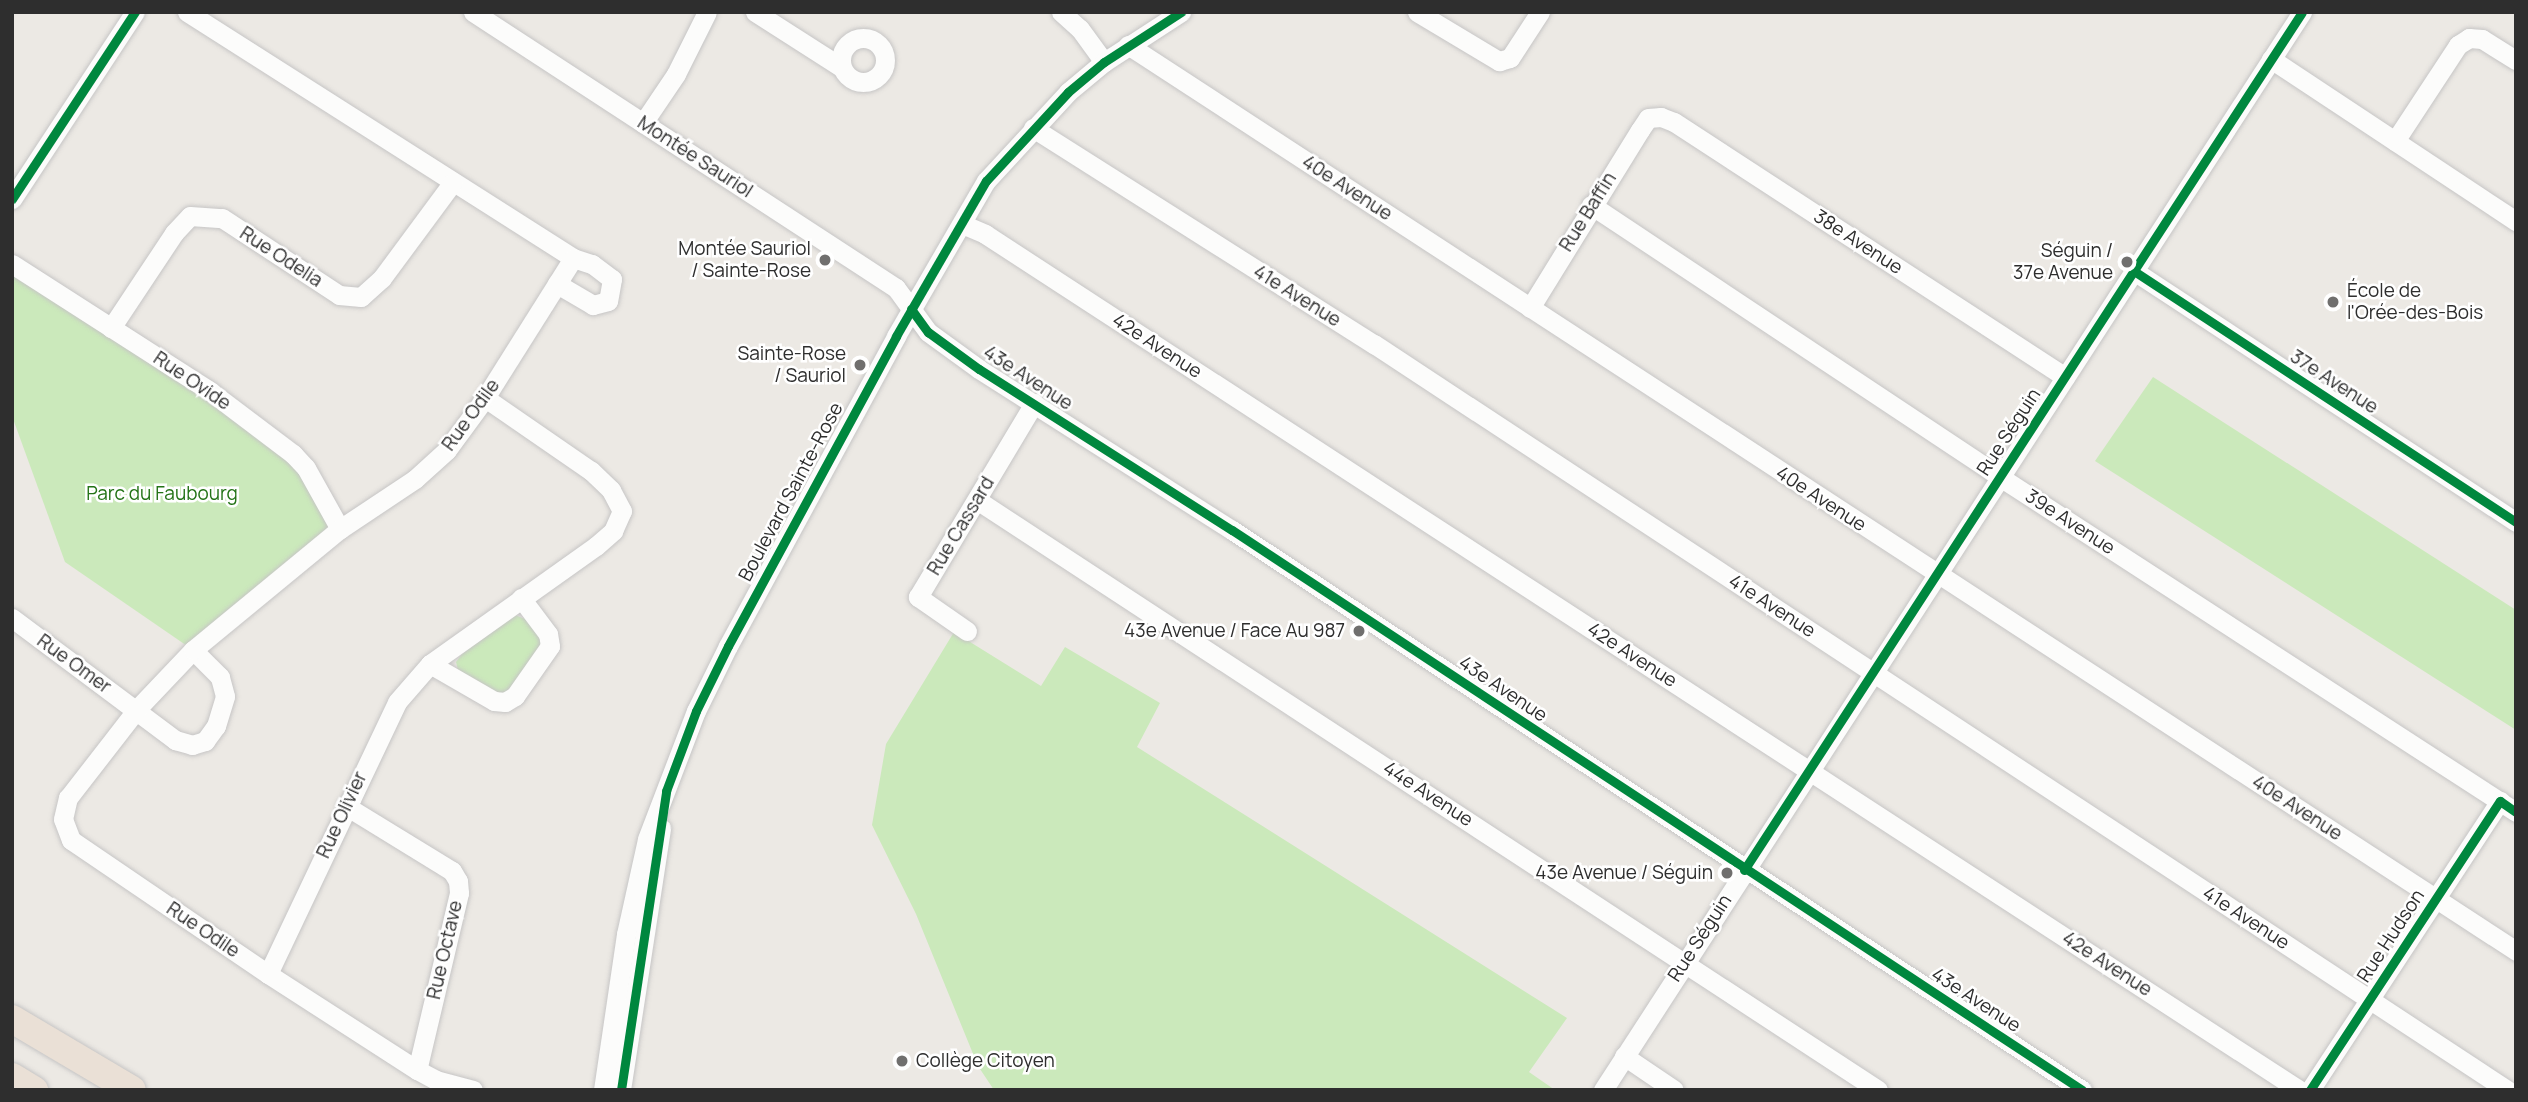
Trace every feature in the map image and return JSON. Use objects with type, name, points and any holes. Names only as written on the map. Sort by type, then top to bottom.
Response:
[{"type":"highway","points":[[12,1004],[106,1074]]},
{"type":"highway","points":[[12,1019],[132,1090]]},
{"type":"highway","points":[[12,1077],[34,1090]]},
{"type":"street","points":[[12,199],[135,12]]},
{"type":"street","points":[[187,12],[573,258],[592,264],[612,279],[608,301],[593,304],[557,284]]},
{"type":"street","name":"Montée Sauriol","points":[[473,12],[896,288],[911,309]]},
{"type":"street","points":[[643,123],[676,74],[707,12]]},
{"type":"street","points":[[755,12],[841,67]]},
{"type":"street","points":[[1061,12],[1080,29],[1104,62]]},
{"type":"street","name":"Boulevard Sainte-Rose","points":[[603,1090],[626,934],[641,859],[688,729],[713,674],[911,309],[986,181],[1068,92],[1128,45],[1181,12]]},
{"type":"street","points":[[1416,12],[1499,61],[1510,58],[1540,12]]},
{"type":"street","name":"Rue Séguin","points":[[1603,1090],[2302,12]]},
{"type":"street","points":[[2396,141],[2458,45],[2469,38],[2482,38],[2516,60]]},
{"type":"street","name":"40e Avenue","points":[[1128,45],[2516,951]]},
{"type":"street","points":[[2272,60],[2516,221]]},
{"type":"street","name":"38e Avenue","points":[[1648,118],[1661,117],[1674,122],[2065,377]]},
{"type":"street","name":"Rue Baffin","points":[[1530,308],[1591,205],[1648,118]]},
{"type":"street","name":"41e Avenue","points":[[1033,128],[1385,352],[2507,1090]]},
{"type":"street","name":"Rue Odelia","points":[[111,328],[174,233],[190,216],[222,218],[339,295],[360,297],[382,278],[453,181]]},
{"type":"street","name":"39e Avenue","points":[[1591,205],[2000,477],[2508,807]]},
{"type":"street","name":"42e Avenue","points":[[962,224],[996,241],[2299,1090]]},
{"type":"street","name":"Rue Odile","points":[[473,1090],[436,1080],[417,1070],[268,974],[71,840],[63,818],[68,798],[137,709],[192,650],[340,529],[415,479],[439,458],[485,398],[573,258]]},
{"type":"street","name":"Rue Ovide","points":[[12,264],[211,392],[293,454],[306,468],[340,529]]},
{"type":"street","name":"37e Avenue","points":[[2134,271],[2516,522]]},
{"type":"street","name":"43e Avenue","points":[[911,309],[928,332],[1034,403],[1244,537],[1744,870],[2082,1090]]},
{"type":"street","name":"Rue Olivier","points":[[268,974],[397,702],[430,664],[596,546],[613,531],[622,511],[611,490],[592,471],[485,398]]},
{"type":"street","name":"Rue Cassard","points":[[967,632],[918,597],[1034,403]]},
{"type":"street","name":"44e Avenue","points":[[977,500],[1878,1090]]},
{"type":"street","points":[[430,664],[494,701],[505,702],[515,696],[550,646],[548,634],[520,598]]},
{"type":"street","name":"Rue Omer","points":[[12,618],[137,709]]},
{"type":"street","points":[[137,709],[176,740],[192,745],[205,741],[216,726],[225,696],[220,677],[192,650]]},
{"type":"street","name":"Boulevard Sainte-Rose","points":[[621,1090],[667,792]]},
{"type":"street","name":"Rue Octave","points":[[346,806],[452,871],[457,881],[459,893],[417,1070]]},
{"type":"street","name":"Rue Hudson","points":[[2310,1090],[2436,899],[2508,807]]},
{"type":"street","points":[[1624,1056],[1674,1090]]},
{"type":"green space","name":"Parc du Faubourg","points":[[12,264],[293,454],[340,529],[193,650],[65,562],[12,416]]},
{"type":"green space","points":[[2153,377],[2516,610],[2516,730],[2095,461]]},
{"type":"green space","points":[[515,615],[525,619],[541,638],[540,649],[510,692],[502,696],[458,670],[456,662],[462,654]]},
{"type":"green space","points":[[954,632],[1041,686],[1065,647],[1160,703],[1137,747],[1567,1018],[1529,1072],[1555,1090],[994,1090],[978,1066],[916,914],[872,825],[886,744]]},
{"type":"cycle path","points":[[12,199],[135,12]]},
{"type":"cycle path","points":[[621,1090],[666,791],[696,711],[728,646],[896,336],[986,181],[1068,92],[1104,62],[1181,12]]},
{"type":"cycle path","points":[[1744,870],[2302,12]]},
{"type":"cycle path","points":[[2134,271],[2516,522]]},
{"type":"cycle path","points":[[911,309],[928,332],[979,369],[1232,530],[2082,1090]]},
{"type":"cycle path","points":[[2310,1090],[2500,801],[2516,812]]},
{"type":"place","name":"Montée Sauriol / Sainte-Rose","points":[[825,260]]},
{"type":"place","name":"Séguin / 37e Avenue","points":[[2127,262]]},
{"type":"place","name":"École de l'Orée-des-Bois","points":[[2333,302]]},
{"type":"place","name":"Sainte-Rose / Sauriol","points":[[860,365]]},
{"type":"place","name":"43e Avenue / Face Au 987","points":[[1359,631]]},
{"type":"place","name":"43e Avenue / Séguin","points":[[1727,873]]},
{"type":"place","name":"Collège Citoyen","points":[[902,1061]]}]
